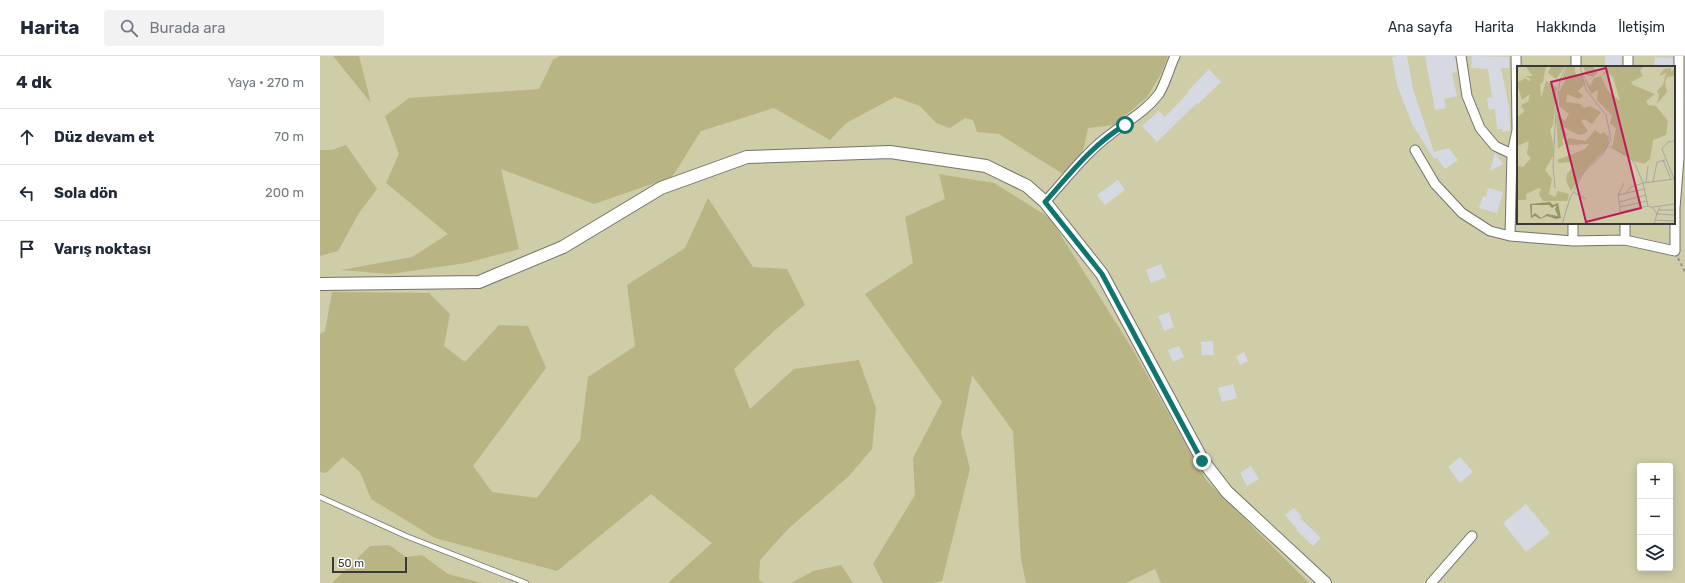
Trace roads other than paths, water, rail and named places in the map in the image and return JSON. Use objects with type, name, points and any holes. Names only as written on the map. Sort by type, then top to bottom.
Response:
[{"type":"street","points":[[1045,202],[1090,153],[1110,134],[1125,125],[1150,105],[1160,94],[1175,56]]},
{"type":"street","points":[[1461,56],[1467,96],[1480,128],[1495,146],[1512,154]]},
{"type":"street","points":[[1510,236],[1512,154],[1516,130],[1516,56]]},
{"type":"street","points":[[1415,150],[1435,184],[1462,213],[1490,231],[1510,236],[1573,241],[1625,240],[1675,251],[1675,208],[1679,158],[1679,56]]},
{"type":"street","points":[[320,284],[479,282],[563,246],[661,188],[747,157],[890,152],[986,166],[1027,186],[1045,202],[1102,274],[1202,461],[1227,492],[1325,583]]},
{"type":"street","points":[[1573,224],[1573,241]]},
{"type":"street","points":[[1625,224],[1625,240]]},
{"type":"street","points":[[1431,583],[1472,536]]},
{"type":"lane","points":[[320,497],[406,536],[526,583]]}]
